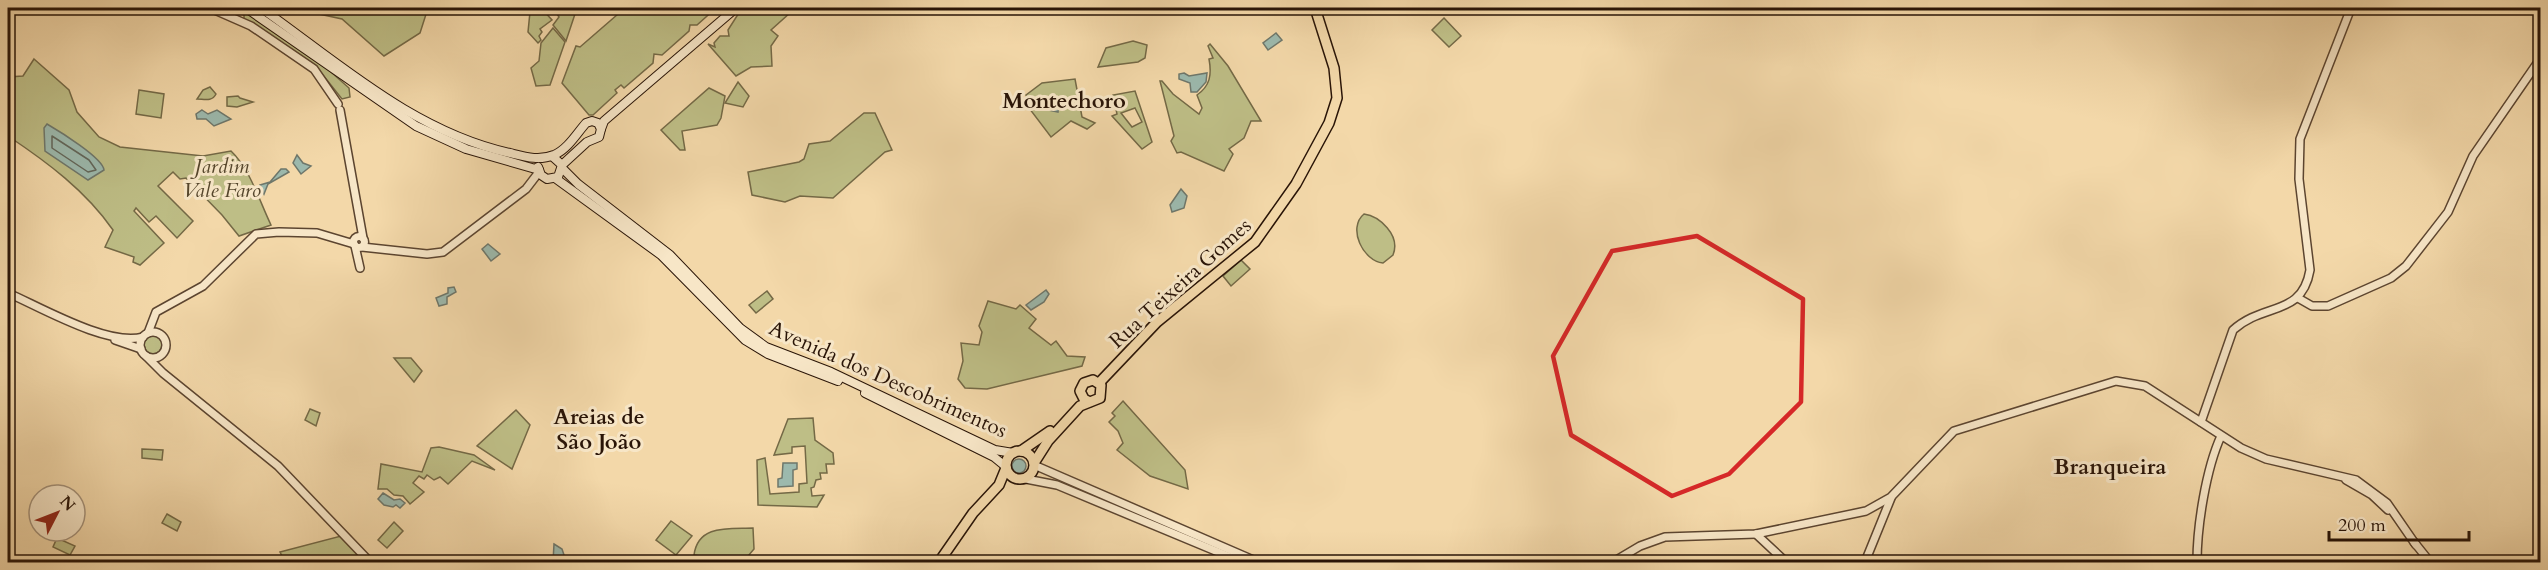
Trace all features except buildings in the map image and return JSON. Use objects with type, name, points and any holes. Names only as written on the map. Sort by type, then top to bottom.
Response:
[{"type":"main road","points":[[246,8],[416,126],[466,149],[539,171],[543,158]]},
{"type":"main road","points":[[261,8],[426,124],[493,150],[543,158],[552,156],[586,123],[606,116],[731,8]]},
{"type":"main road","points":[[551,178],[591,140],[598,137],[604,121],[736,8]]},
{"type":"main road","name":"Rua Teixeira Gomes","points":[[1099,383],[1157,322],[1255,242],[1300,177],[1329,123],[1337,99],[1330,52],[1315,8]]},
{"type":"main road","points":[[592,121],[598,123],[601,129]]},
{"type":"main road","points":[[582,129],[585,137],[591,140]]},
{"type":"main road","name":"Avenida dos Descobrimentos","points":[[552,156],[578,184],[670,255],[740,328],[766,347],[831,372],[995,450],[1017,452]]},
{"type":"main road","name":"Avenida dos Descobrimentos","points":[[539,171],[661,255],[737,332],[756,347],[867,394],[994,458],[1006,467]]},
{"type":"main road","points":[[939,562],[964,525],[999,485],[1006,467],[1017,452],[1046,435],[1081,396],[1081,388],[1086,381],[1093,380],[1099,383],[1102,395],[1098,400],[1080,406],[1042,450],[1032,473],[997,494],[964,525]]},
{"type":"main road","points":[[1081,396],[1090,402]]},
{"type":"main road","points":[[1017,452],[1031,456],[1034,464]]},
{"type":"main road","points":[[1006,467],[1010,476],[1023,479]]},
{"type":"street","points":[[210,8],[236,18],[265,35],[314,69],[328,87],[337,108],[344,138],[358,222],[359,242]]},
{"type":"street","points":[[2201,422],[2233,330],[2244,321],[2298,298],[2307,286],[2310,270],[2299,179],[2300,140],[2351,8]]},
{"type":"street","points":[[2298,298],[2312,306],[2328,306],[2391,278],[2406,266],[2448,212],[2473,156],[2541,59]]},
{"type":"street","points":[[526,189],[539,171]]},
{"type":"street","points":[[141,349],[145,335],[160,308],[203,286],[256,234],[300,232],[427,254],[443,252],[526,189],[551,178]]},
{"type":"street","points":[[8,293],[141,349],[164,373],[278,466],[370,562]]},
{"type":"street","points":[[160,308],[155,323],[165,345],[158,362],[164,373]]},
{"type":"street","points":[[91,329],[122,338],[159,334]]},
{"type":"street","points":[[147,357],[160,356]]},
{"type":"street","points":[[1613,562],[1640,546],[1665,537],[1756,534],[1857,514],[1891,497],[1954,431],[2108,382],[2123,381],[2145,386],[2221,436],[2266,459],[2356,480],[2378,493],[2396,513],[2416,545],[2430,562]]},
{"type":"street","points":[[2197,562],[2204,502],[2214,454],[2221,436]]},
{"type":"street","points":[[1042,450],[1043,466],[1053,476]]},
{"type":"street","points":[[1034,464],[1053,476],[1258,562]]},
{"type":"street","points":[[1023,479],[1057,485],[1242,562]]},
{"type":"street","points":[[1865,562],[1891,497]]},
{"type":"street","points":[[1756,534],[1786,562]]},
{"type":"highlighted area","points":[[1697,236],[1803,299],[1801,402],[1729,474],[1672,496],[1571,435],[1553,356],[1612,251]]},
{"type":"green space","points":[[225,8],[239,8],[322,64],[349,88],[350,97],[342,99],[319,70],[244,20],[244,15]]},
{"type":"green space","points":[[309,8],[428,8],[420,33],[384,56],[342,19],[319,14]]},
{"type":"green space","points":[[541,8],[552,20],[540,29],[541,40],[538,43],[528,32],[530,12]]},
{"type":"green space","points":[[560,8],[577,8],[566,41],[553,25],[559,17],[557,14],[562,10]]},
{"type":"green space","points":[[625,8],[716,8],[697,25],[690,25],[689,31],[662,55],[654,54],[653,63],[624,88],[621,85],[615,90],[617,93],[593,115],[589,115],[562,83],[576,46],[580,47]]},
{"type":"green space","points":[[742,8],[780,8],[791,12],[771,30],[778,36],[771,46],[772,66],[751,67],[736,76],[708,44],[715,47],[714,43],[720,36],[729,36],[728,30]]},
{"type":"green space","points":[[1444,18],[1461,36],[1449,47],[1432,30]]},
{"type":"green space","points":[[553,28],[565,42],[550,85],[536,86],[531,68],[539,61],[541,43]]},
{"type":"green space","points":[[1133,41],[1147,45],[1145,58],[1138,62],[1098,67],[1106,48]]},
{"type":"green space","points":[[1210,44],[1228,66],[1261,121],[1251,121],[1244,138],[1229,149],[1233,154],[1224,171],[1181,152],[1177,153],[1171,141],[1174,136],[1160,81],[1199,114],[1202,108],[1197,95],[1207,84],[1210,75],[1209,59],[1213,58],[1208,46]]},
{"type":"green space","name":"Jardim Vale Faro","points":[[34,59],[69,90],[77,112],[99,137],[120,147],[203,156],[231,151],[249,176],[271,225],[239,236],[186,178],[180,179],[173,172],[158,186],[193,221],[177,238],[156,216],[149,222],[136,208],[134,211],[164,243],[140,265],[133,262],[134,257],[105,247],[113,230],[91,203],[65,178],[8,136],[8,77],[23,76]]},
{"type":"green space","points":[[1075,79],[1082,117],[1095,123],[1087,129],[1071,121],[1051,137],[1029,108],[1026,95],[1042,83]]},
{"type":"green space","points":[[738,82],[749,96],[743,107],[725,103]]},
{"type":"green space","points":[[210,87],[216,94],[214,97],[208,100],[197,99],[203,90]]},
{"type":"green space","points":[[709,88],[725,96],[721,118],[717,125],[682,131],[685,150],[680,150],[661,130]]},
{"type":"green space","points":[[139,90],[164,94],[161,118],[136,114]]},
{"type":"green space","points":[[1135,91],[1152,142],[1142,149],[1112,116],[1117,114],[1113,95]],"holes":[[[1135,108],[1142,122],[1132,127],[1121,113]]]},
{"type":"green space","points":[[238,96],[253,102],[237,107],[227,106],[227,97]]},
{"type":"green space","points":[[864,113],[875,113],[892,150],[885,152],[833,198],[800,196],[785,202],[752,195],[748,172],[799,162],[804,159],[809,144],[830,141]]},
{"type":"green space","points":[[1364,214],[1382,223],[1394,240],[1393,255],[1383,263],[1369,256],[1360,243],[1357,227]]},
{"type":"green space","points":[[1241,260],[1250,269],[1231,286],[1223,276]]},
{"type":"green space","points":[[767,291],[773,299],[756,313],[749,305]]},
{"type":"green space","points":[[988,301],[1016,309],[1020,305],[1036,319],[1029,328],[1051,345],[1056,341],[1067,356],[1085,357],[1082,366],[987,389],[965,388],[958,379],[963,361],[961,343],[979,345],[982,332],[979,326]]},
{"type":"green space","points":[[153,336],[159,339],[162,345],[159,351],[153,354],[147,351],[144,345],[147,339]]},
{"type":"green space","points":[[394,358],[411,358],[422,371],[414,382]]},
{"type":"green space","points":[[1123,401],[1185,470],[1188,489],[1150,476],[1117,450],[1123,443],[1118,431],[1109,422],[1115,416],[1112,413]]},
{"type":"green space","points":[[310,409],[320,413],[316,426],[305,420]]},
{"type":"green space","points":[[516,410],[530,425],[512,469],[477,446]]},
{"type":"green space","points":[[813,418],[815,440],[833,453],[834,464],[826,464],[827,473],[820,473],[821,479],[816,480],[814,487],[811,488],[812,496],[824,495],[817,507],[758,505],[757,460],[765,458],[770,494],[799,492],[799,484],[807,483],[805,446],[792,447],[792,453],[774,455],[788,419]]},
{"type":"green space","points":[[439,447],[474,455],[495,470],[472,461],[448,484],[440,477],[434,480],[427,475],[424,479],[419,476],[413,483],[424,492],[410,504],[403,496],[394,495],[387,489],[378,489],[381,464],[422,472],[431,448]]},
{"type":"green space","points":[[142,449],[163,450],[162,460],[142,458]]},
{"type":"green space","points":[[167,514],[181,522],[177,531],[162,523]]},
{"type":"green space","points":[[671,521],[692,536],[676,555],[656,540]]},
{"type":"green space","points":[[394,522],[403,531],[387,548],[378,540]]},
{"type":"green space","points":[[753,528],[754,549],[743,562],[729,562],[694,555],[697,545],[708,533],[725,529]]},
{"type":"green space","points":[[341,536],[365,562],[285,562],[280,552]]},
{"type":"green space","points":[[55,543],[68,543],[75,546],[70,555],[53,547]]},
{"type":"water","points":[[1276,33],[1282,40],[1268,50],[1263,43]]},
{"type":"water","points":[[1184,73],[1189,76],[1207,73],[1206,82],[1197,92],[1191,92],[1190,83],[1179,79],[1179,74]]},
{"type":"water","points":[[1060,99],[1058,112],[1044,109],[1053,100]]},
{"type":"water","points":[[202,110],[208,114],[217,110],[231,119],[214,126],[206,119],[197,119],[196,114]]},
{"type":"water","points":[[47,124],[89,152],[104,170],[88,180],[45,151],[44,128]]},
{"type":"water","points":[[297,155],[303,163],[311,166],[301,174],[293,163]]},
{"type":"water","points":[[281,169],[289,172],[268,184],[264,194],[260,185],[270,182]]},
{"type":"water","points":[[1181,189],[1187,196],[1184,208],[1172,212],[1170,205]]},
{"type":"water","points":[[488,244],[500,254],[491,261],[482,249]]},
{"type":"water","points":[[454,287],[456,292],[447,297],[447,304],[439,306],[436,298],[448,293],[448,288]]},
{"type":"water","points":[[1046,290],[1049,294],[1044,302],[1031,310],[1026,305]]},
{"type":"water","points":[[1016,459],[1022,459],[1026,466],[1022,473],[1016,473],[1012,469],[1012,463]]},
{"type":"water","points":[[783,463],[797,463],[797,469],[793,470],[793,486],[778,487],[778,479],[782,478]]},
{"type":"water","points":[[383,493],[394,500],[400,499],[405,503],[400,508],[396,505],[393,507],[384,505],[378,499]]},
{"type":"water","points":[[554,544],[562,549],[564,555],[560,562],[553,562]]},
{"type":"district","name":"Montechoro","points":[[1064,100]]},
{"type":"district","name":"Areias de São João","points":[[599,428]]},
{"type":"district","name":"Branqueira","points":[[2110,466]]}]
